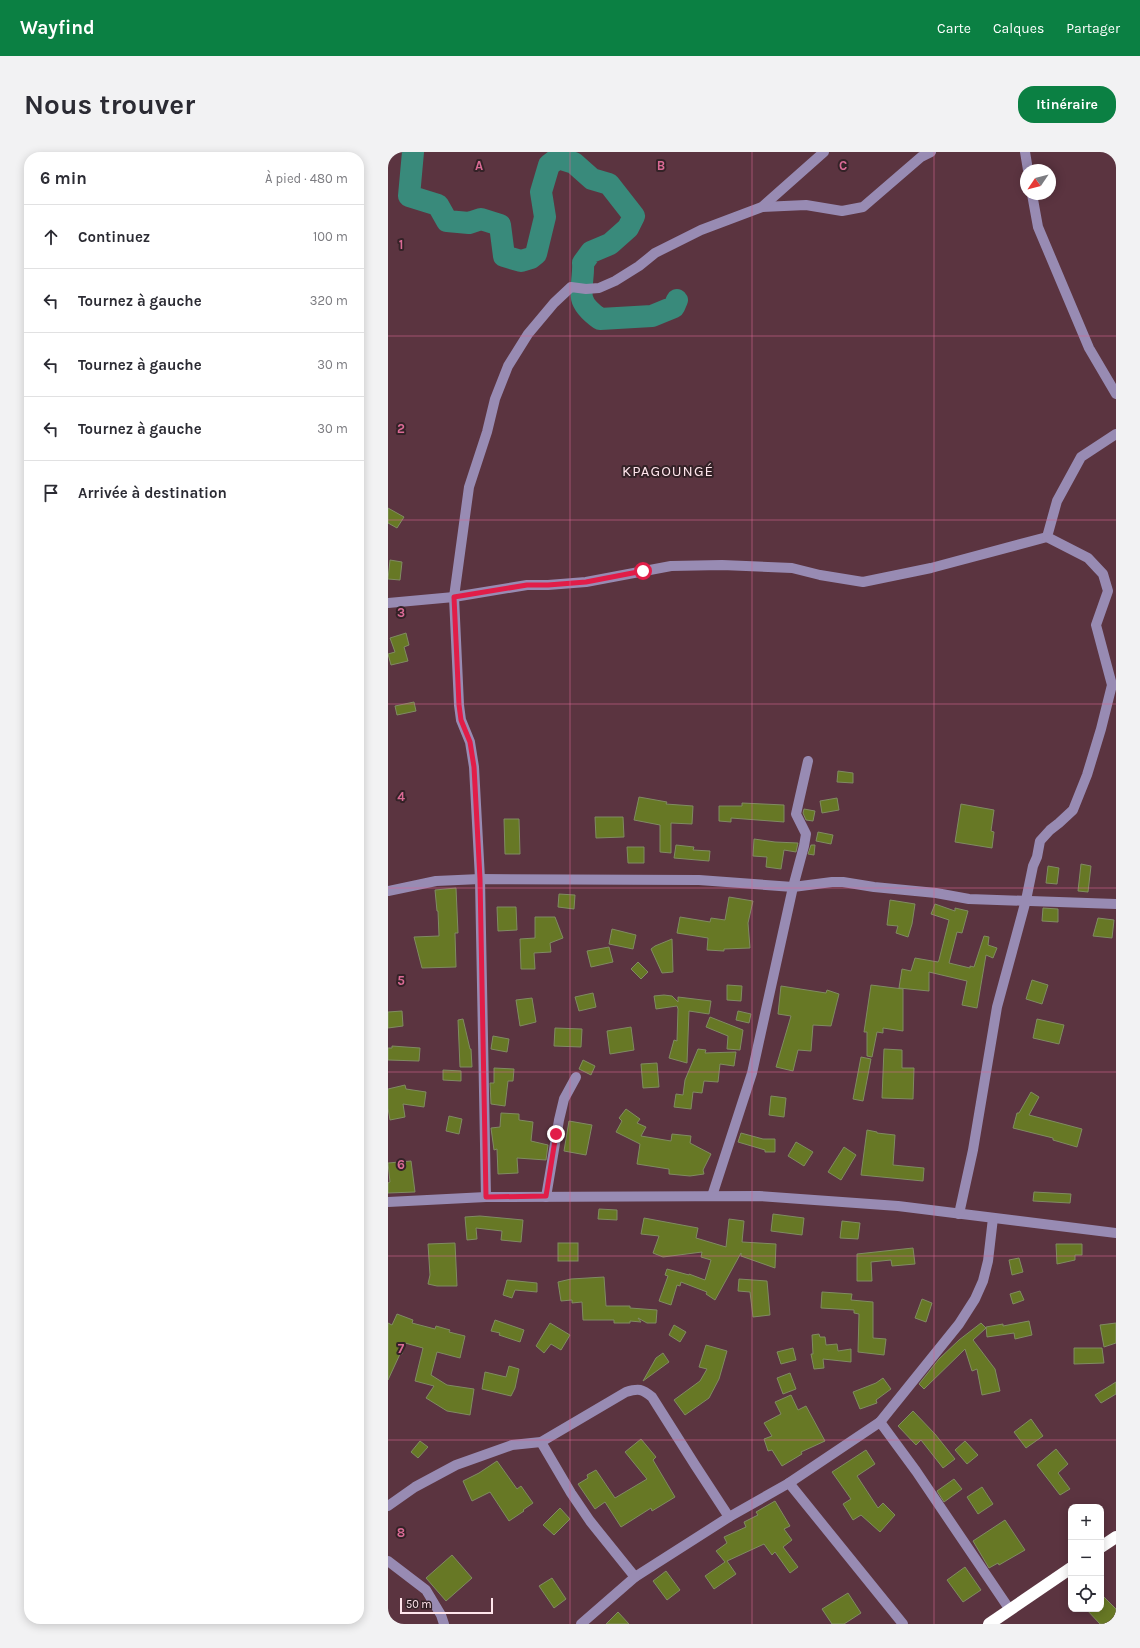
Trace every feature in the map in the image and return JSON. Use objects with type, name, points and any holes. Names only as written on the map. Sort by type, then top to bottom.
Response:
[{"type":"highway","points":[[1104,1545],[1116,1537]]},
{"type":"highway","points":[[989,1624],[1068,1570]]},
{"type":"street","points":[[762,207],[824,152]]},
{"type":"street","points":[[486,1197],[480,879],[474,767],[470,742],[461,720],[459,705],[454,597],[468,487],[508,366],[528,334],[544,317],[554,302],[571,288],[599,288],[615,281],[639,266],[655,253],[702,230],[762,207],[806,205],[842,211],[863,207],[921,157],[930,152]]},
{"type":"street","points":[[1025,152],[1027,164]]},
{"type":"street","points":[[1033,200],[1038,227],[1089,348],[1116,394]]},
{"type":"street","points":[[1047,537],[1057,502],[1081,457],[1116,434]]},
{"type":"street","points":[[388,603],[454,597],[527,585],[586,582],[671,566],[722,565],[792,568],[820,575],[863,582],[932,568],[1047,537],[1088,558],[1103,574],[1108,591],[1096,625],[1112,685],[1101,730],[1087,775],[1072,810],[1040,841],[1037,857],[1028,885],[1026,900],[996,1007],[973,1150],[959,1214]]},
{"type":"street","points":[[712,1196],[752,1073],[806,834],[796,814],[808,762]]},
{"type":"street","points":[[388,891],[436,881],[480,879],[699,880],[793,887],[843,882],[874,887],[936,892],[969,898],[1116,904]]},
{"type":"street","points":[[546,1196],[564,1099],[576,1076]]},
{"type":"street","points":[[388,1202],[486,1197],[546,1196],[760,1196],[898,1206],[1116,1233]]},
{"type":"street","points":[[580,1624],[635,1577],[729,1516],[789,1483],[880,1422],[958,1324],[975,1299],[983,1281],[988,1261],[993,1218]]},
{"type":"street","points":[[388,1506],[415,1487],[456,1465],[512,1445],[541,1442],[626,1392],[636,1389],[644,1390],[652,1397],[729,1516]]},
{"type":"street","points":[[880,1422],[916,1471],[1010,1610]]},
{"type":"street","points":[[541,1442],[571,1493],[590,1521],[635,1577]]},
{"type":"street","points":[[789,1483],[904,1624]]},
{"type":"street","points":[[388,1560],[426,1590],[441,1615],[444,1624]]},
{"type":"building","points":[[388,508],[404,517],[397,528],[388,523]]},
{"type":"building","points":[[390,560],[402,562],[400,580],[388,579]]},
{"type":"building","points":[[406,633],[409,645],[404,647],[408,661],[391,665],[388,654],[395,652],[390,638]]},
{"type":"building","points":[[414,702],[416,711],[397,715],[395,706]]},
{"type":"building","points":[[838,771],[853,773],[853,783],[837,782]]},
{"type":"building","points":[[639,797],[667,802],[666,804],[693,806],[692,824],[671,823],[671,853],[660,852],[660,825],[634,820]]},
{"type":"building","points":[[837,798],[839,810],[822,813],[820,801]]},
{"type":"building","points":[[742,803],[784,805],[784,822],[731,818],[731,822],[719,821],[719,806],[742,806]]},
{"type":"building","points":[[961,804],[994,810],[991,831],[994,832],[992,848],[955,842]]},
{"type":"building","points":[[804,809],[815,811],[813,821],[806,820],[803,813]]},
{"type":"building","points":[[595,817],[623,817],[624,837],[596,838]]},
{"type":"building","points":[[504,819],[519,819],[520,854],[505,854]]},
{"type":"building","points":[[818,832],[833,835],[831,844],[816,841]]},
{"type":"building","points":[[754,839],[798,843],[796,852],[784,850],[781,869],[766,867],[767,857],[753,856]]},
{"type":"building","points":[[676,845],[694,847],[693,850],[710,851],[709,861],[674,858]]},
{"type":"building","points":[[811,845],[815,845],[814,855],[808,854]]},
{"type":"building","points":[[627,847],[644,847],[644,863],[628,863]]},
{"type":"building","points":[[1081,864],[1091,866],[1088,892],[1078,891]]},
{"type":"building","points":[[1048,866],[1059,868],[1057,884],[1046,883]]},
{"type":"building","points":[[456,888],[458,933],[455,933],[456,967],[422,968],[414,937],[439,936],[435,890]]},
{"type":"building","points":[[559,894],[575,895],[574,909],[558,907]]},
{"type":"building","points":[[729,897],[753,901],[748,923],[750,948],[724,949],[724,951],[707,950],[708,938],[677,933],[680,917],[710,922],[711,918],[725,920]]},
{"type":"building","points":[[890,900],[915,904],[912,924],[908,937],[896,933],[898,926],[887,925]]},
{"type":"building","points":[[935,904],[955,911],[955,908],[968,911],[962,933],[957,932],[949,963],[970,968],[970,966],[974,967],[984,936],[989,937],[988,945],[997,948],[993,958],[986,955],[977,1008],[962,1005],[967,981],[929,972],[929,991],[899,988],[902,969],[911,971],[915,958],[938,962],[939,960],[949,920],[931,914]]},
{"type":"building","points":[[497,907],[516,907],[517,930],[498,931]]},
{"type":"building","points":[[1043,908],[1058,909],[1058,922],[1042,921]]},
{"type":"building","points":[[535,917],[555,917],[563,938],[550,943],[551,952],[534,953],[535,969],[521,969],[520,939],[535,938]]},
{"type":"building","points":[[1098,918],[1114,920],[1112,938],[1093,936]]},
{"type":"building","points":[[612,929],[636,935],[633,949],[609,944]]},
{"type":"building","points":[[672,939],[673,972],[662,973],[651,949]]},
{"type":"building","points":[[609,947],[613,962],[591,967],[587,951]]},
{"type":"building","points":[[638,962],[648,972],[641,979],[631,969]]},
{"type":"building","points":[[1032,980],[1048,985],[1042,1004],[1026,999]]},
{"type":"building","points":[[727,985],[742,986],[741,1001],[727,1000]]},
{"type":"building","points":[[871,985],[903,989],[903,1031],[883,1028],[883,1033],[877,1032],[872,1057],[867,1056],[867,1032],[864,1032]]},
{"type":"building","points":[[781,986],[826,993],[827,990],[839,994],[831,1026],[813,1025],[811,1051],[798,1050],[793,1071],[776,1067],[791,1016],[778,1014]]},
{"type":"building","points":[[593,993],[596,1007],[579,1011],[575,997]]},
{"type":"building","points":[[654,996],[672,996],[678,1002],[678,997],[711,1001],[709,1014],[689,1011],[687,1063],[669,1058],[674,1040],[677,1041],[678,1009],[677,1006],[656,1009]]},
{"type":"building","points":[[532,998],[536,1022],[520,1026],[516,1000]]},
{"type":"building","points":[[402,1011],[403,1026],[388,1028],[388,1012]]},
{"type":"building","points":[[738,1011],[751,1014],[749,1023],[736,1020]]},
{"type":"building","points":[[710,1017],[743,1030],[740,1050],[727,1049],[728,1036],[706,1027]]},
{"type":"building","points":[[463,1019],[471,1049],[472,1067],[460,1067],[458,1020]]},
{"type":"building","points":[[1037,1019],[1064,1025],[1059,1044],[1033,1038]]},
{"type":"building","points":[[631,1027],[634,1050],[610,1054],[607,1031]]},
{"type":"building","points":[[555,1028],[582,1029],[581,1047],[554,1046]]},
{"type":"building","points":[[493,1036],[509,1039],[507,1052],[491,1049]]},
{"type":"building","points":[[392,1046],[420,1048],[419,1061],[388,1060],[388,1048],[392,1048]]},
{"type":"building","points":[[698,1049],[706,1050],[705,1053],[736,1052],[734,1066],[720,1064],[718,1082],[704,1081],[702,1093],[693,1092],[691,1109],[674,1107],[676,1094],[683,1095],[685,1080]]},
{"type":"building","points":[[884,1049],[902,1050],[902,1068],[914,1068],[913,1099],[882,1098]]},
{"type":"building","points":[[861,1057],[871,1059],[863,1101],[853,1099]]},
{"type":"building","points":[[583,1060],[595,1066],[591,1075],[579,1069]]},
{"type":"building","points":[[657,1063],[659,1087],[643,1088],[641,1064]]},
{"type":"building","points":[[494,1068],[514,1069],[513,1081],[508,1081],[505,1106],[491,1104],[490,1083],[494,1083]]},
{"type":"building","points":[[443,1070],[461,1071],[461,1081],[443,1080]]},
{"type":"building","points":[[405,1085],[406,1089],[426,1092],[424,1107],[403,1104],[405,1117],[390,1120],[388,1108],[388,1089]]},
{"type":"building","points":[[1031,1092],[1039,1097],[1029,1115],[1082,1129],[1077,1147],[1053,1140],[1053,1138],[1013,1128],[1017,1113],[1019,1113]]},
{"type":"building","points":[[771,1096],[786,1098],[784,1117],[769,1115]]},
{"type":"building","points":[[626,1109],[640,1119],[637,1123],[646,1127],[641,1136],[671,1141],[672,1134],[691,1136],[690,1143],[711,1154],[703,1170],[704,1174],[690,1176],[669,1174],[669,1169],[637,1164],[640,1144],[616,1132],[622,1121],[619,1118]]},
{"type":"building","points":[[501,1113],[519,1114],[519,1120],[533,1122],[531,1141],[548,1145],[546,1160],[517,1158],[518,1173],[498,1174],[497,1149],[494,1150],[491,1128],[500,1127]]},
{"type":"building","points":[[449,1116],[462,1119],[459,1134],[446,1131]]},
{"type":"building","points":[[569,1121],[592,1125],[586,1155],[564,1151]]},
{"type":"building","points":[[867,1130],[895,1135],[893,1165],[924,1168],[923,1181],[861,1175]]},
{"type":"building","points":[[741,1133],[763,1139],[775,1139],[775,1152],[765,1152],[765,1150],[738,1142]]},
{"type":"building","points":[[796,1142],[813,1152],[804,1166],[788,1156]]},
{"type":"building","points":[[844,1147],[856,1155],[841,1180],[828,1172]]},
{"type":"building","points":[[411,1161],[415,1192],[388,1193],[388,1183],[390,1182],[388,1163]]},
{"type":"building","points":[[1034,1192],[1071,1194],[1070,1203],[1033,1201]]},
{"type":"building","points":[[599,1209],[617,1210],[617,1220],[598,1219]]},
{"type":"building","points":[[773,1214],[804,1218],[802,1235],[771,1231]]},
{"type":"building","points":[[480,1216],[523,1220],[521,1242],[501,1240],[502,1231],[476,1228],[477,1239],[467,1240],[465,1217]]},
{"type":"building","points":[[644,1218],[698,1228],[696,1238],[726,1247],[729,1219],[744,1221],[742,1242],[776,1244],[775,1268],[741,1256],[741,1253],[715,1300],[706,1294],[707,1292],[681,1282],[680,1286],[677,1285],[671,1305],[659,1301],[668,1276],[665,1275],[667,1269],[689,1274],[705,1280],[711,1260],[701,1257],[702,1252],[663,1257],[653,1253],[659,1236],[641,1234]]},
{"type":"building","points":[[842,1221],[860,1223],[858,1239],[840,1238]]},
{"type":"building","points":[[455,1243],[457,1286],[437,1286],[428,1284],[430,1275],[428,1244]]},
{"type":"building","points":[[558,1243],[578,1243],[578,1261],[558,1261]]},
{"type":"building","points":[[1056,1244],[1082,1244],[1082,1255],[1075,1255],[1075,1260],[1057,1264]]},
{"type":"building","points":[[913,1248],[915,1264],[892,1266],[891,1260],[871,1262],[872,1281],[857,1281],[857,1254]]},
{"type":"building","points":[[1019,1258],[1023,1272],[1012,1275],[1009,1260]]},
{"type":"building","points":[[604,1277],[606,1306],[630,1306],[630,1308],[657,1310],[656,1323],[647,1323],[638,1318],[641,1322],[630,1321],[630,1323],[614,1323],[614,1320],[583,1320],[582,1302],[572,1303],[572,1300],[561,1301],[558,1282],[571,1279]]},
{"type":"building","points":[[739,1279],[767,1281],[770,1315],[753,1317],[750,1292],[738,1291]]},
{"type":"building","points":[[507,1280],[537,1283],[537,1292],[515,1290],[512,1298],[503,1295]]},
{"type":"building","points":[[1020,1291],[1024,1300],[1013,1304],[1010,1294]]},
{"type":"building","points":[[822,1292],[852,1294],[851,1300],[873,1302],[873,1338],[886,1339],[884,1355],[858,1352],[859,1314],[854,1313],[854,1310],[821,1308]]},
{"type":"building","points":[[922,1299],[932,1303],[926,1322],[915,1318]]},
{"type":"building","points":[[397,1314],[413,1320],[412,1323],[435,1329],[436,1326],[450,1330],[449,1332],[465,1336],[460,1358],[437,1352],[431,1375],[447,1385],[474,1389],[470,1415],[447,1411],[426,1398],[434,1386],[415,1381],[423,1348],[405,1343],[402,1354],[400,1354],[388,1380],[388,1323],[392,1325]]},
{"type":"building","points":[[495,1320],[524,1330],[520,1342],[499,1335],[500,1333],[491,1331]]},
{"type":"building","points":[[1029,1321],[1032,1335],[1015,1339],[1014,1333],[987,1337],[986,1327],[1003,1324],[1003,1326]]},
{"type":"building","points":[[550,1323],[570,1335],[561,1350],[551,1344],[544,1353],[536,1346]]},
{"type":"building","points":[[981,1323],[986,1328],[973,1340],[995,1369],[1000,1391],[982,1395],[977,1369],[972,1371],[965,1349],[924,1389],[919,1384],[939,1359],[959,1340]]},
{"type":"building","points":[[1116,1323],[1116,1343],[1104,1347],[1100,1325]]},
{"type":"building","points":[[674,1325],[686,1332],[680,1342],[669,1335]]},
{"type":"building","points":[[819,1334],[820,1337],[825,1337],[826,1345],[837,1344],[838,1351],[851,1349],[851,1362],[823,1359],[824,1368],[814,1369],[811,1354],[813,1354],[812,1335]]},
{"type":"building","points":[[706,1345],[727,1351],[719,1379],[709,1398],[685,1415],[674,1400],[700,1381],[707,1369],[699,1367]]},
{"type":"building","points":[[793,1348],[796,1360],[781,1364],[777,1352]]},
{"type":"building","points":[[1074,1348],[1102,1348],[1104,1363],[1074,1364]]},
{"type":"building","points":[[663,1353],[669,1362],[643,1381],[656,1358]]},
{"type":"building","points":[[509,1366],[519,1369],[515,1388],[511,1396],[482,1389],[485,1372],[506,1377]]},
{"type":"building","points":[[790,1373],[796,1389],[783,1394],[777,1378]]},
{"type":"building","points":[[883,1378],[891,1389],[876,1400],[877,1403],[860,1409],[853,1392],[876,1383]]},
{"type":"building","points":[[1116,1382],[1116,1394],[1101,1403],[1095,1395]]},
{"type":"building","points":[[791,1395],[798,1410],[806,1406],[825,1441],[801,1452],[802,1454],[782,1466],[772,1450],[768,1451],[764,1439],[772,1436],[764,1423],[781,1414],[775,1402]]},
{"type":"building","points":[[913,1411],[935,1434],[955,1459],[943,1468],[921,1440],[916,1445],[898,1426]]},
{"type":"building","points":[[1031,1419],[1043,1436],[1026,1448],[1014,1432]]},
{"type":"building","points":[[641,1439],[656,1457],[653,1460],[675,1497],[652,1511],[651,1508],[621,1527],[605,1502],[595,1509],[578,1484],[588,1478],[587,1475],[596,1470],[615,1498],[647,1479],[625,1452]]},
{"type":"building","points":[[420,1441],[428,1447],[418,1458],[411,1452]]},
{"type":"building","points":[[965,1441],[978,1455],[967,1464],[955,1450]]},
{"type":"building","points":[[1056,1449],[1068,1464],[1058,1473],[1070,1489],[1060,1495],[1037,1465]]},
{"type":"building","points":[[866,1450],[875,1464],[857,1476],[878,1508],[883,1503],[895,1515],[880,1532],[861,1515],[853,1520],[843,1504],[851,1499],[832,1472]]},
{"type":"building","points":[[497,1461],[517,1489],[521,1486],[533,1503],[509,1521],[490,1492],[472,1501],[463,1481],[479,1473]]},
{"type":"building","points":[[954,1479],[962,1489],[944,1502],[937,1491]]},
{"type":"building","points":[[982,1487],[993,1504],[978,1514],[967,1497]]},
{"type":"building","points":[[775,1501],[790,1526],[784,1529],[792,1540],[783,1547],[798,1567],[790,1573],[775,1552],[772,1555],[764,1544],[727,1561],[736,1574],[714,1589],[705,1576],[725,1562],[716,1551],[727,1543],[724,1537],[746,1527],[744,1522],[758,1515],[756,1512]]},
{"type":"building","points":[[560,1508],[570,1519],[554,1535],[543,1525]]},
{"type":"building","points":[[1005,1520],[1025,1550],[999,1565],[998,1563],[989,1568],[973,1541]]},
{"type":"building","points":[[452,1555],[472,1578],[446,1601],[426,1578]]},
{"type":"building","points":[[965,1567],[981,1590],[963,1602],[947,1580]]},
{"type":"building","points":[[666,1571],[680,1590],[667,1600],[653,1581]]},
{"type":"building","points":[[552,1578],[566,1599],[554,1608],[539,1586]]},
{"type":"building","points":[[848,1593],[861,1613],[844,1624],[832,1624],[822,1609]]},
{"type":"building","points":[[1104,1597],[1116,1609],[1116,1624],[1100,1624],[1089,1612],[1104,1612]]},
{"type":"building","points":[[618,1612],[629,1624],[606,1624]]},
{"type":"waterway","points":[[413,152],[409,196],[438,205],[447,221],[469,223],[481,219],[500,225],[504,256],[521,261],[531,258],[536,254],[545,217],[541,192],[549,165],[558,158],[574,163],[592,179],[609,184],[634,216],[628,228],[610,244],[591,252],[583,263],[582,298],[587,307],[600,319],[652,316],[674,307],[677,300]]},
{"type":"district","name":"KPAGOUNGÉ","points":[[668,471]]},
{"type":"route","points":[[556,1134],[546,1196],[486,1197],[481,897],[474,767],[470,742],[461,720],[459,705],[454,597],[527,585],[586,582],[643,571]]}]
